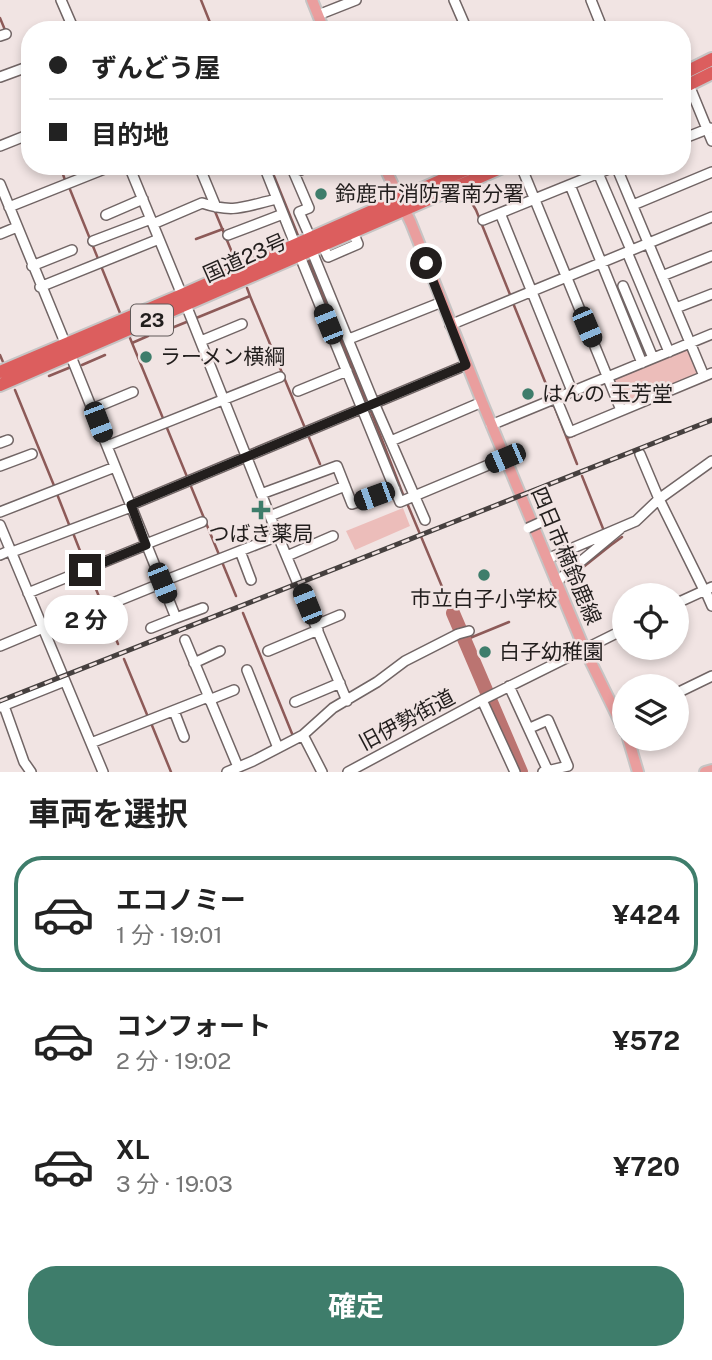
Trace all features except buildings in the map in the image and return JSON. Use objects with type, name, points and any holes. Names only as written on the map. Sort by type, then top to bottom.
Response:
[{"type":"highway","points":[[691,77],[712,59]]},
{"type":"highway","points":[[691,80],[712,74]]},
{"type":"highway","name":"国道23号","points":[[0,372],[188,310],[305,246],[400,204],[456,175]]},
{"type":"highway","name":"国道23号","points":[[305,246],[354,232],[400,204],[480,175]]},
{"type":"highway","name":"国道23号","points":[[0,385],[68,350]]},
{"type":"main road","points":[[312,0],[320,21]]},
{"type":"main road","name":"四日市楠鈴鹿線","points":[[388,175],[411,223],[542,554],[584,648],[612,700]]},
{"type":"main road","points":[[632,751],[638,772]]},
{"type":"main road","points":[[705,772],[712,770]]},
{"type":"street","points":[[61,0],[70,21]]},
{"type":"street","points":[[318,15],[356,0]]},
{"type":"street","points":[[454,0],[463,21]]},
{"type":"street","points":[[591,0],[599,21]]},
{"type":"street","points":[[0,77],[21,69]]},
{"type":"street","points":[[691,93],[710,128],[712,141]]},
{"type":"street","points":[[691,135],[710,128]]},
{"type":"street","points":[[0,146],[21,138]]},
{"type":"street","points":[[632,205],[712,172]]},
{"type":"street","points":[[9,207],[89,175]]},
{"type":"street","points":[[133,175],[347,701]]},
{"type":"street","points":[[203,175],[216,207]]},
{"type":"street","points":[[268,175],[283,214],[305,246],[349,339],[413,497],[425,520]]},
{"type":"street","points":[[295,175],[309,208],[299,212],[305,246],[347,371],[400,502],[505,458]]},
{"type":"street","points":[[524,175],[621,410]]},
{"type":"street","points":[[483,220],[593,175]]},
{"type":"street","points":[[599,175],[669,352]]},
{"type":"street","points":[[554,399],[570,432],[708,375],[690,343],[620,175]]},
{"type":"street","points":[[0,184],[176,618]]},
{"type":"street","points":[[570,185],[642,363]]},
{"type":"street","points":[[106,215],[143,199]]},
{"type":"street","points":[[93,241],[202,203],[242,209],[277,199]]},
{"type":"street","points":[[500,213],[572,391]]},
{"type":"street","points":[[228,235],[283,214]]},
{"type":"street","points":[[450,325],[712,217]]},
{"type":"street","points":[[0,234],[17,227]]},
{"type":"street","points":[[40,287],[159,239]]},
{"type":"street","points":[[32,266],[72,250]]},
{"type":"street","points":[[662,276],[712,256]]},
{"type":"street","points":[[623,286],[653,358]]},
{"type":"street","points":[[676,308],[712,294]]},
{"type":"street","points":[[349,339],[442,302]]},
{"type":"street","points":[[201,341],[242,324]]},
{"type":"street","points":[[491,425],[712,334]]},
{"type":"street","points":[[0,555],[131,506],[466,365]]},
{"type":"street","points":[[298,391],[347,371]]},
{"type":"street","points":[[107,446],[280,377]]},
{"type":"street","points":[[92,409],[133,392]]},
{"type":"street","points":[[391,441],[482,402]]},
{"type":"street","points":[[0,467],[32,454]]},
{"type":"street","points":[[640,454],[659,499],[707,589],[712,606]]},
{"type":"street","points":[[556,582],[607,537],[636,521],[659,499],[712,461]]},
{"type":"street","points":[[261,494],[337,466],[352,504],[395,489]]},
{"type":"street","points":[[0,512],[115,467]]},
{"type":"street","points":[[270,516],[345,486]]},
{"type":"street","points":[[28,593],[202,522]]},
{"type":"street","points":[[528,528],[539,523]]},
{"type":"street","points":[[0,525],[103,772]]},
{"type":"street","points":[[0,646],[278,536]]},
{"type":"street","points":[[287,556],[333,536]]},
{"type":"street","points":[[542,554],[607,537]]},
{"type":"street","points":[[240,551],[251,580]]},
{"type":"street","points":[[689,597],[707,589]]},
{"type":"street","points":[[151,628],[203,608]]},
{"type":"street","points":[[268,651],[340,615]]},
{"type":"street","points":[[227,772],[303,735],[333,708],[377,682],[405,661],[469,631]]},
{"type":"street","name":"旧伊勢街道","points":[[348,772],[509,686],[551,660],[612,635]]},
{"type":"street","points":[[185,640],[238,767]]},
{"type":"street","points":[[194,663],[219,651]]},
{"type":"street","points":[[247,670],[278,748]]},
{"type":"street","points":[[689,687],[712,676]]},
{"type":"street","points":[[31,772],[24,762],[2,707],[65,681]]},
{"type":"street","points":[[295,702],[340,683]]},
{"type":"street","points":[[509,686],[530,728],[546,771],[568,766],[548,720],[530,728]]},
{"type":"street","points":[[91,743],[234,690]]},
{"type":"street","points":[[483,699],[515,772]]},
{"type":"street","points":[[174,711],[184,737]]},
{"type":"street","points":[[303,735],[322,772]]},
{"type":"shaded area","points":[[687,349],[692,351],[701,373],[699,376],[623,406],[613,383],[614,378]]},
{"type":"shaded area","points":[[403,508],[410,526],[355,550],[346,531]]},
{"type":"waterway","points":[[201,0],[209,21]]},
{"type":"waterway","points":[[0,18],[5,30]]},
{"type":"waterway","points":[[63,175],[65,180]]},
{"type":"waterway","points":[[274,175],[299,238]]},
{"type":"waterway","points":[[69,187],[120,313]]},
{"type":"waterway","points":[[467,195],[476,210],[511,297]]},
{"type":"waterway","points":[[214,209],[236,262]]},
{"type":"waterway","points":[[196,239],[223,229]]},
{"type":"waterway","points":[[307,257],[367,403]]},
{"type":"waterway","points":[[247,288],[250,296]]},
{"type":"waterway","points":[[162,332],[250,296],[305,428]]},
{"type":"waterway","points":[[513,303],[550,394]]},
{"type":"waterway","points":[[132,343],[148,336]]},
{"type":"waterway","points":[[130,338],[236,596]]},
{"type":"waterway","points":[[0,355],[3,362]]},
{"type":"waterway","points":[[82,365],[105,355]]},
{"type":"waterway","points":[[49,376],[71,367]]},
{"type":"waterway","points":[[15,390],[55,488]]},
{"type":"waterway","points":[[553,403],[577,464]]},
{"type":"waterway","points":[[370,409],[404,497]]},
{"type":"waterway","points":[[308,435],[320,464]]},
{"type":"waterway","points":[[567,438],[575,435]]},
{"type":"waterway","points":[[582,476],[604,531]]},
{"type":"waterway","points":[[57,494],[70,527]]},
{"type":"waterway","points":[[407,503],[453,613]]},
{"type":"waterway","points":[[73,533],[86,566]]},
{"type":"waterway","points":[[611,545],[622,537]]},
{"type":"waterway","points":[[562,584],[611,545],[608,540]]},
{"type":"waterway","points":[[89,572],[102,604]]},
{"type":"waterway","points":[[549,595],[556,589]]},
{"type":"waterway","points":[[105,611],[118,644]]},
{"type":"waterway","points":[[243,613],[293,736]]},
{"type":"waterway","points":[[453,613],[521,772]]},
{"type":"waterway","points":[[465,640],[509,622]]},
{"type":"waterway","points":[[124,659],[148,717]]},
{"type":"waterway","points":[[151,723],[171,772]]},
{"type":"railway","points":[[0,701],[712,420]]},
{"type":"place","name":"鈴鹿市消防署南分署","points":[[321,194]]},
{"type":"place","name":"ラーメン横綱","points":[[146,357]]},
{"type":"place","name":"はんの 玉芳堂","points":[[528,394]]},
{"type":"place","name":"つばき薬局","points":[[261,510]]},
{"type":"place","name":"市立白子小学校","points":[[484,575]]},
{"type":"place","name":"白子幼稚園","points":[[485,652]]},
{"type":"route","points":[[85,570],[146,545],[131,505],[466,365],[426,263]]}]
